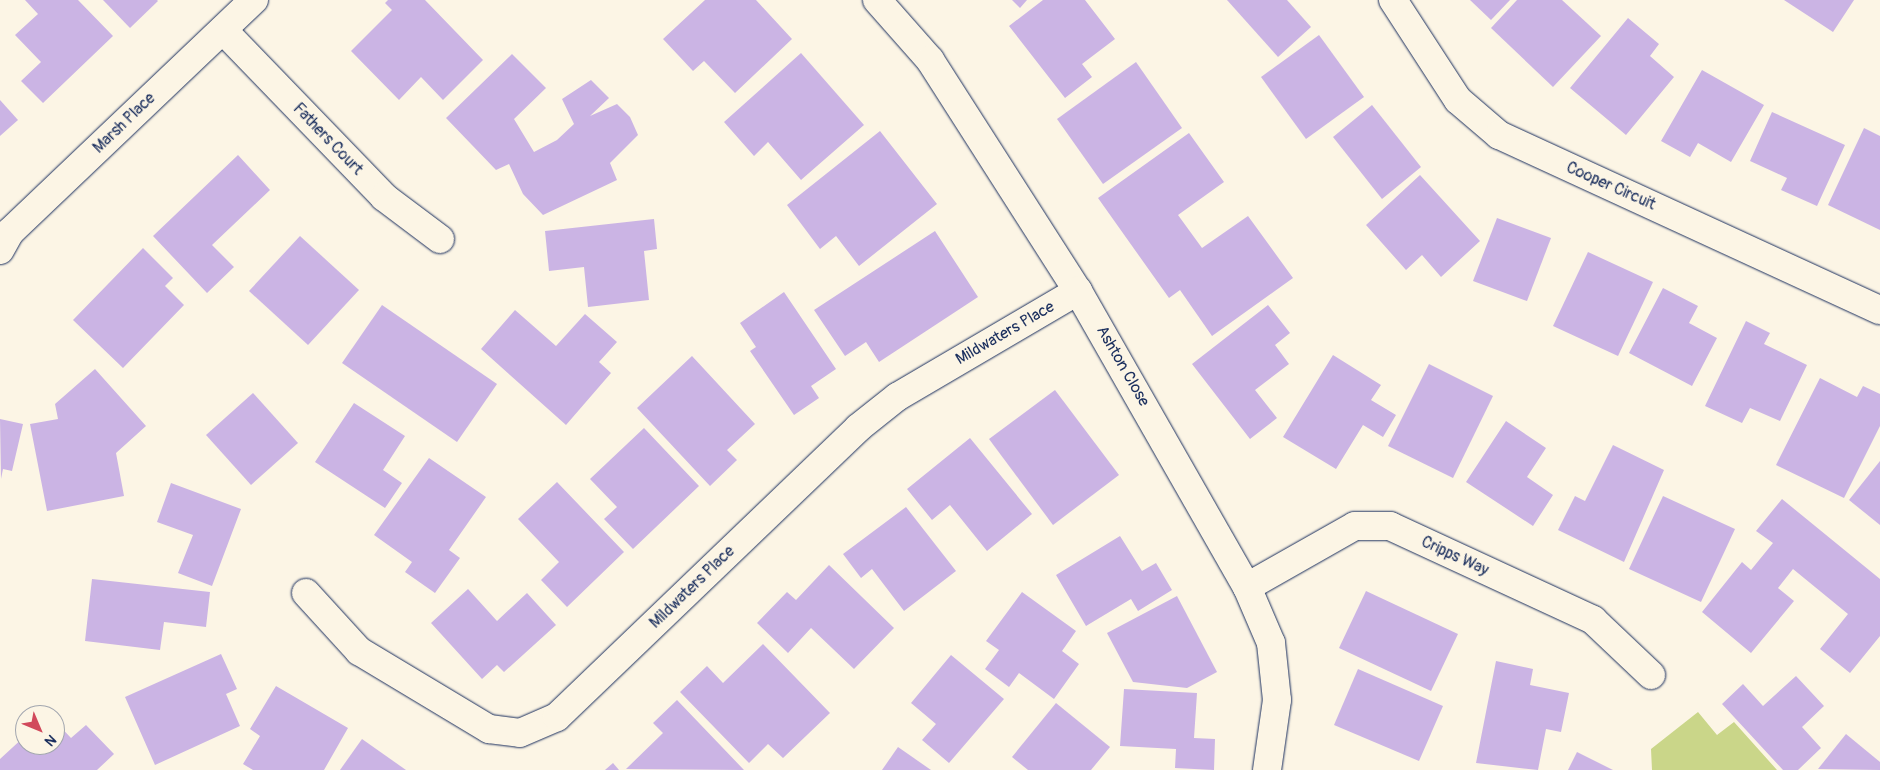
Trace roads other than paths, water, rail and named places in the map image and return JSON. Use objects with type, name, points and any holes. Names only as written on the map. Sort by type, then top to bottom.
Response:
[{"type":"street","name":"Marsh Place","points":[[0,250],[10,232],[254,0]]},
{"type":"street","name":"Ashton Close","points":[[877,0],[930,60],[1078,290],[1247,587],[1271,644],[1277,700],[1267,770]]},
{"type":"street","name":"Cooper Circuit","points":[[1393,0],[1458,100],[1499,135],[1880,310]]},
{"type":"street","name":"Fathers Court","points":[[223,30],[384,197],[440,239]]},
{"type":"street","name":"Mildwaters Place","points":[[306,593],[359,651],[490,729],[520,733],[557,717],[858,428],[897,397],[1078,290]]},
{"type":"street","name":"Cripps Way","points":[[1247,587],[1355,526],[1390,526],[1593,620],[1651,675]]}]
